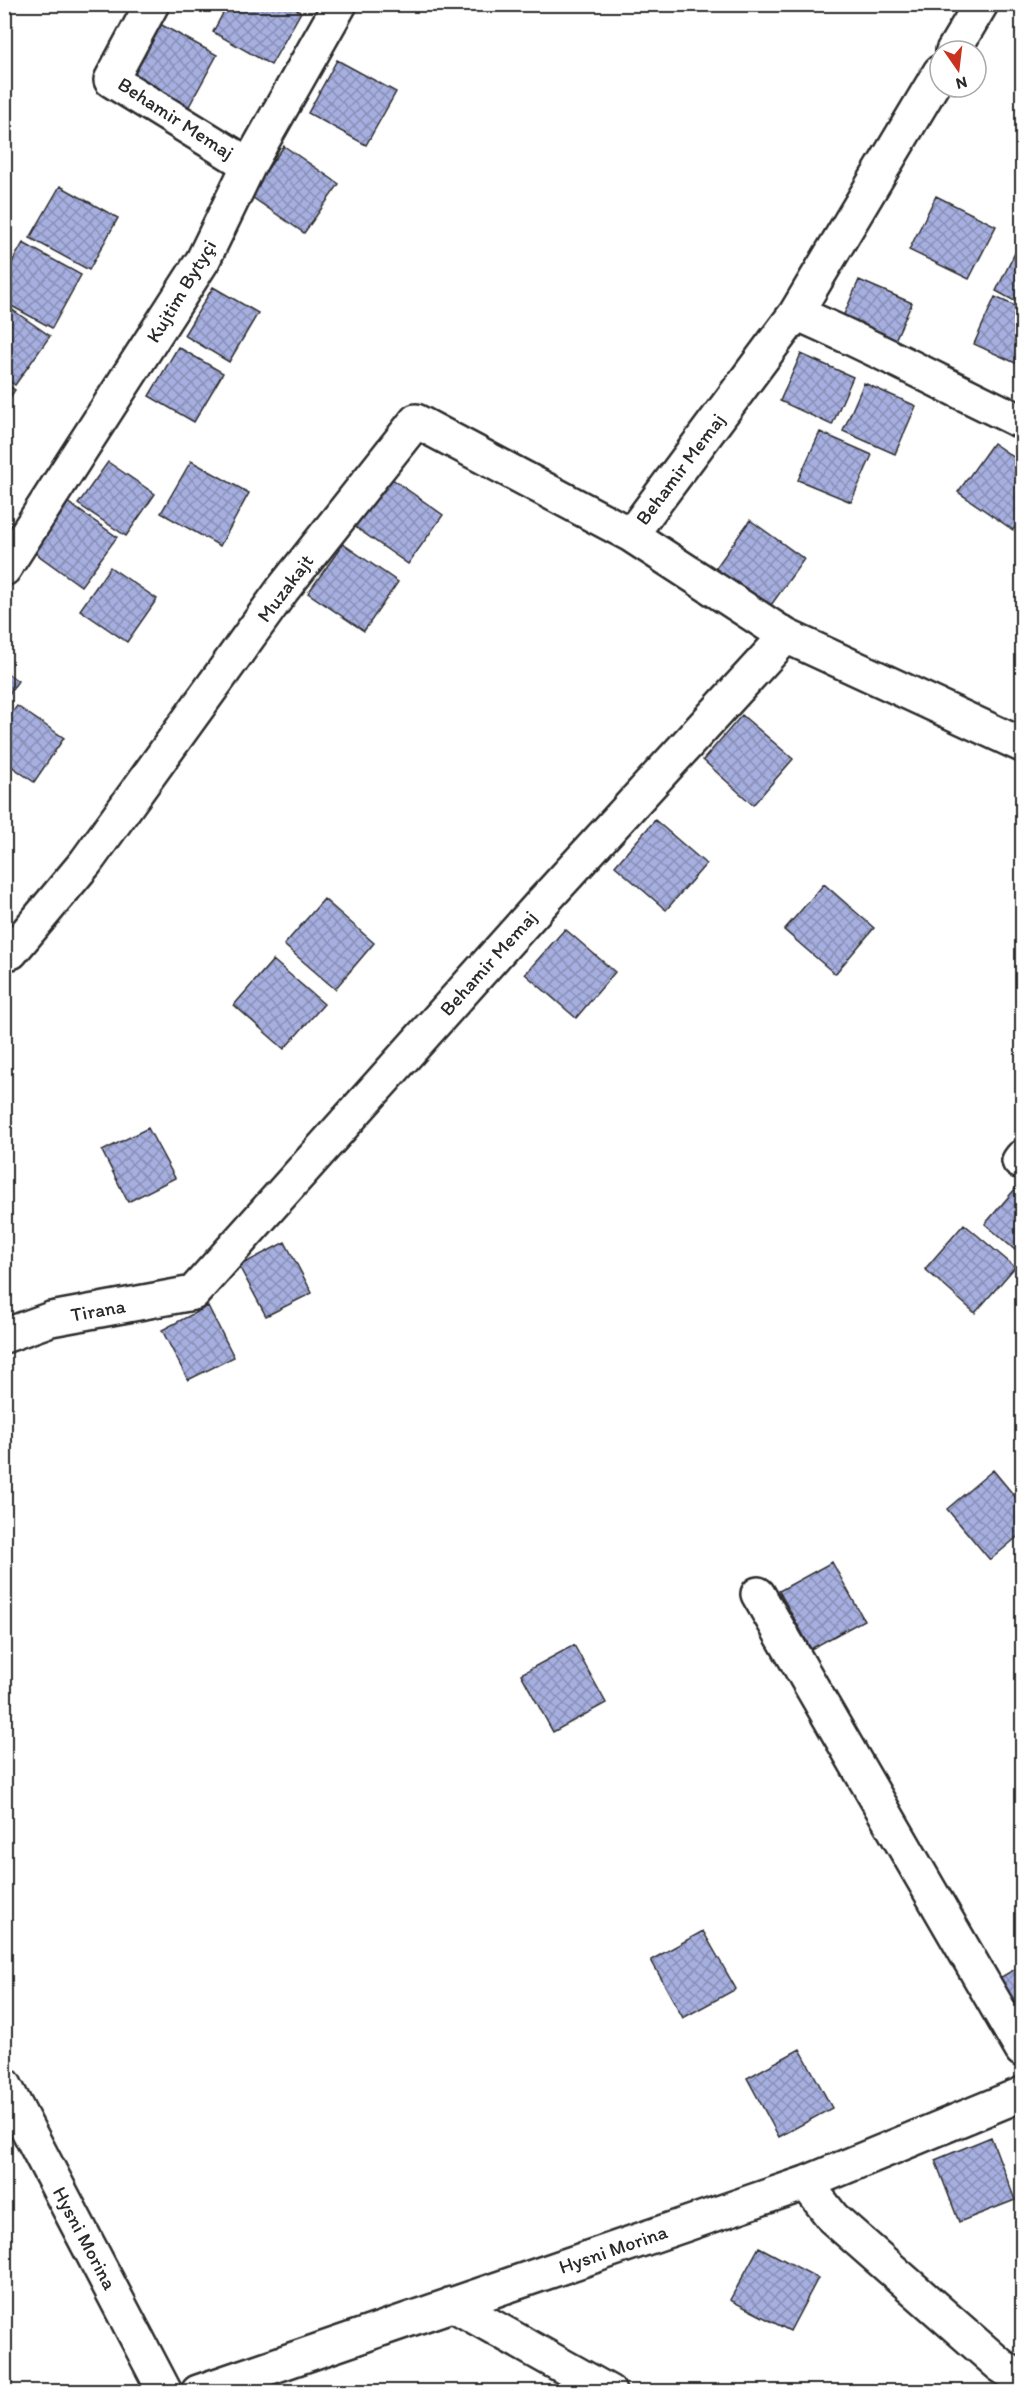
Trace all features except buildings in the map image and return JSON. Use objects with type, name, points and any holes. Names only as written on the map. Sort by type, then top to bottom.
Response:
[{"type":"street","name":"Behamir Memaj","points":[[152,4],[111,80],[249,165]]},
{"type":"street","name":"Kujtim Bytyçi","points":[[4,569],[203,260],[249,165],[340,4]]},
{"type":"street","points":[[960,39],[981,4]]},
{"type":"street","name":"Behamir Memaj","points":[[928,92],[796,313],[632,535],[786,636],[1023,745]]},
{"type":"street","points":[[796,313],[857,339],[922,375],[1016,419]]},
{"type":"street","name":"Muzakajt","points":[[11,952],[86,862],[283,589],[416,421],[632,535]]},
{"type":"street","name":"Behamir Memaj","points":[[193,1293],[540,905],[786,636]]},
{"type":"street","name":"Tirana","points":[[4,1336],[51,1319],[193,1293]]},
{"type":"street","points":[[758,1594],[1023,2050]]},
{"type":"street","name":"Hysni Morina","points":[[4,2084],[165,2391]]},
{"type":"street","name":"Hysni Morina","points":[[198,2391],[806,2183],[1023,2094]]},
{"type":"street","points":[[806,2183],[833,2218],[1000,2365],[1023,2380]]},
{"type":"street","points":[[452,2304],[609,2391]]}]
